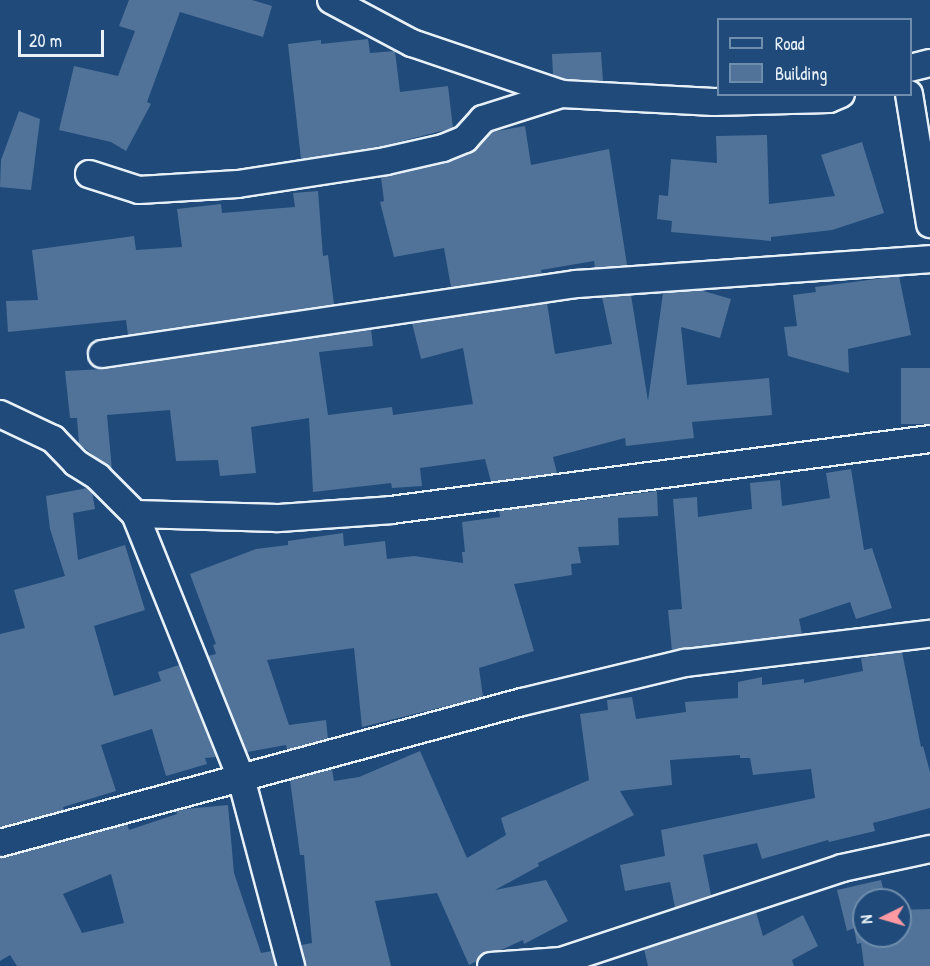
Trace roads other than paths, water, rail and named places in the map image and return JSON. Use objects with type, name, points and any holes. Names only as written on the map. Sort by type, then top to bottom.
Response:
[{"type":"street","points":[[331,0],[412,43],[562,94],[714,102],[829,99],[836,96]]},
{"type":"street","points":[[912,68],[930,63]]},
{"type":"street","points":[[89,174],[139,190],[238,184],[386,161],[443,148],[465,139],[483,118],[562,94]]},
{"type":"street","points":[[909,96],[930,224]]},
{"type":"street","points":[[102,354],[576,284],[930,259]]},
{"type":"street","points":[[0,414],[53,439],[76,463],[98,477],[135,514],[241,778],[291,966]]},
{"type":"street","points":[[135,514],[278,518],[391,510],[930,439]]},
{"type":"street","points":[[0,843],[522,702],[685,663],[930,634]]},
{"type":"street","points":[[493,966],[561,961],[842,868],[930,849]]}]
